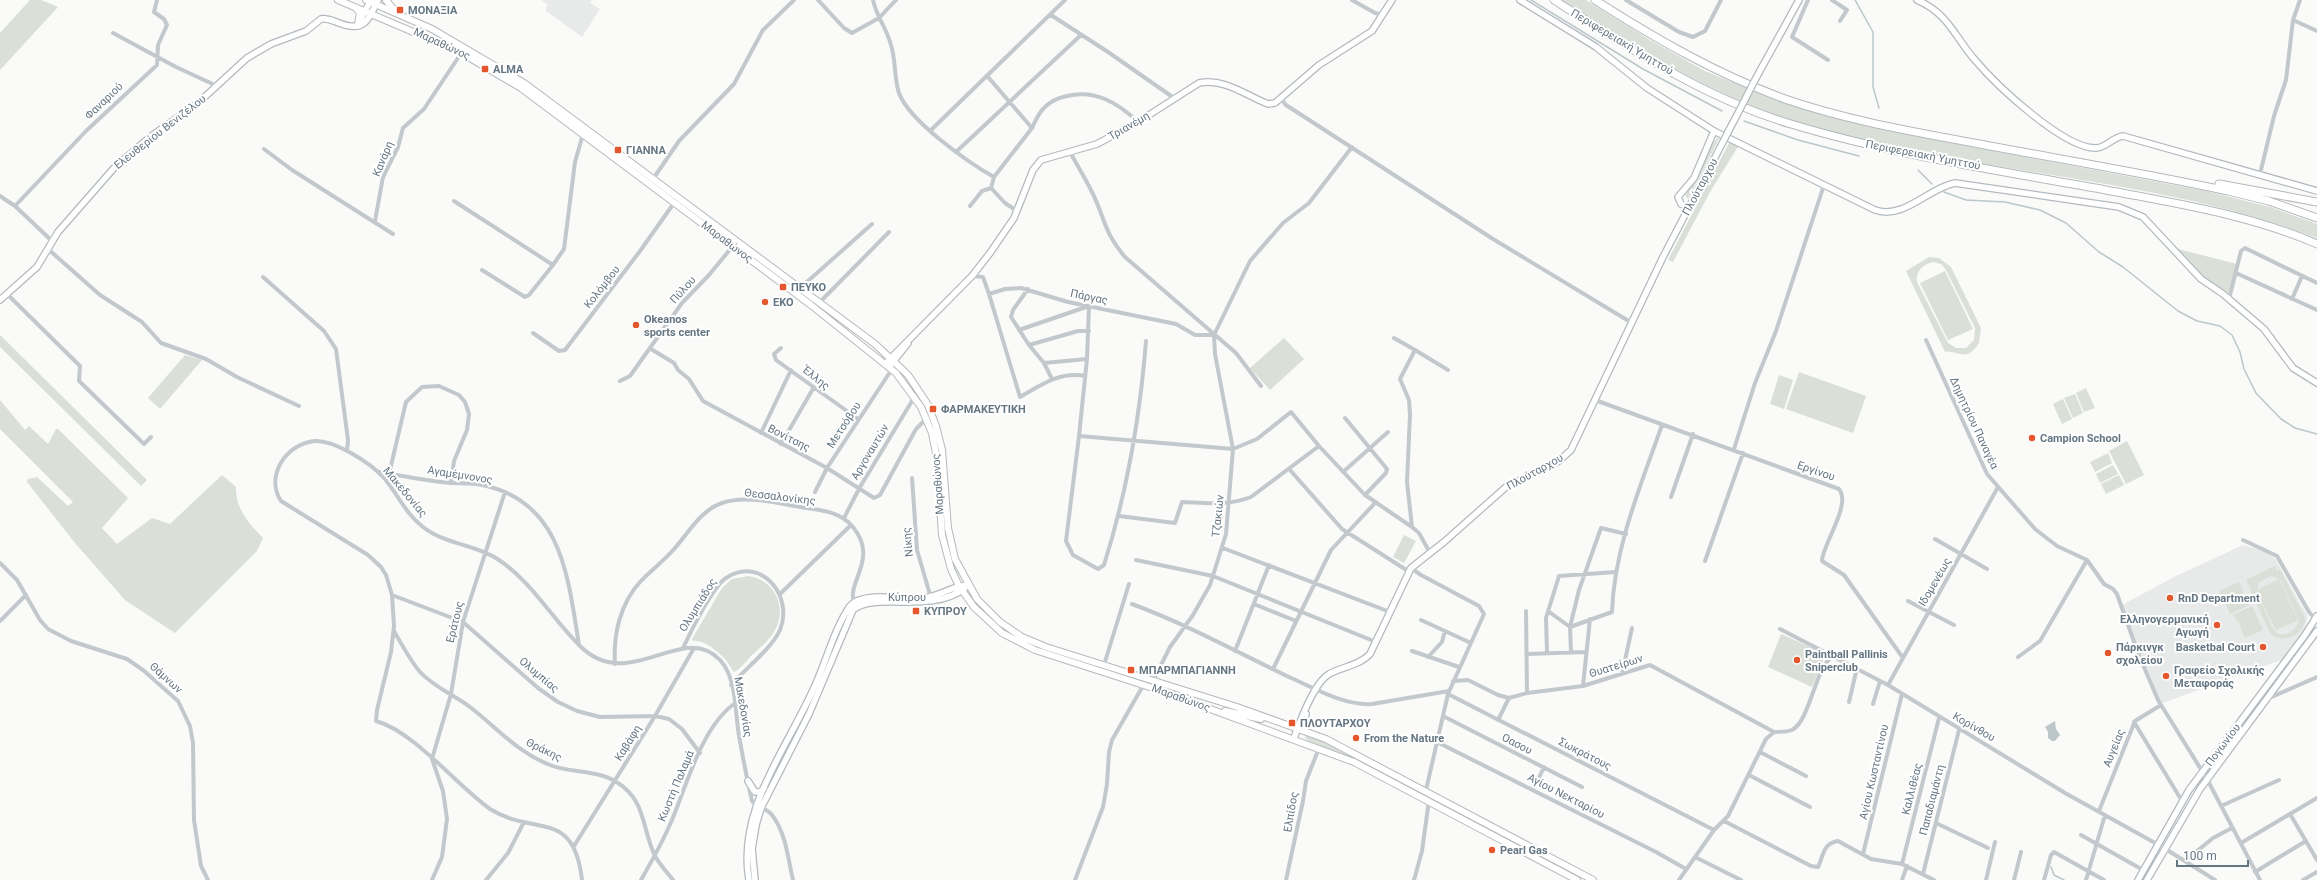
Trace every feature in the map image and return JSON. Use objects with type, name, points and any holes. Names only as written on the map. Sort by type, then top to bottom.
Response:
[{"type":"highway","name":"Περιφερειακή Υμηττού","points":[[1554,0],[1675,75],[1718,96],[1788,123],[1861,143],[1924,156],[2202,208],[2268,225],[2317,244]]},
{"type":"highway","name":"Περιφερειακή Υμηττού","points":[[1595,0],[1650,35],[1702,64],[1743,82],[1806,106],[1893,128],[2163,178],[2248,196],[2317,218]]},
{"type":"highway","points":[[2163,178],[2203,182],[2317,202]]},
{"type":"main road","name":"Μαραθώνος","points":[[338,0],[462,52],[520,88],[583,134],[889,367],[915,396],[927,418],[936,454],[945,549],[951,569],[960,588],[974,607],[990,624],[1020,643],[1050,655],[1144,684],[1215,710],[1297,732],[1344,747],[1593,880]]},
{"type":"main road","points":[[386,0],[400,14]]},
{"type":"main road","name":"Μαραθώνος","points":[[372,1],[473,52],[519,80],[893,359],[918,388],[936,426],[943,459],[950,541],[957,564],[968,585],[992,615],[1022,637],[1046,647],[1236,707],[1297,732],[1319,748],[1368,768],[1577,880]]},
{"type":"main road","points":[[354,6],[360,12],[356,25]]},
{"type":"street","name":"Φαναριού","points":[[15,206],[86,131],[157,64],[158,45],[167,25],[164,19],[154,12],[157,0]]},
{"type":"street","points":[[653,180],[682,138],[734,84],[763,30],[794,0]]},
{"type":"street","points":[[818,0],[849,32],[855,32],[879,18],[896,0]]},
{"type":"street","points":[[873,0],[879,18],[891,44],[900,96],[916,118],[956,152],[994,177]]},
{"type":"street","points":[[931,130],[988,77],[1065,0]]},
{"type":"street","points":[[1352,0],[1371,11],[1384,15]]},
{"type":"street","points":[[1392,0],[1384,15],[1372,31],[1319,65],[1281,99],[1286,105],[1493,239],[1632,324]]},
{"type":"street","points":[[1520,0],[1596,47],[1647,88],[1714,131],[1881,212],[1899,210],[1940,186],[1955,183],[2128,210],[2143,217],[2201,279],[2229,299],[2264,329],[2293,368],[2317,383]]},
{"type":"street","points":[[1626,0],[1684,35],[1693,37],[1705,31],[1721,0]]},
{"type":"street","name":"Πλούταρχου","points":[[1297,732],[1316,689],[1328,675],[1367,658],[1376,642],[1409,569],[1430,553],[1506,487],[1564,458],[1576,442],[1689,208],[1756,78],[1799,0]]},
{"type":"street","points":[[1808,0],[1792,37],[1828,60]]},
{"type":"street","points":[[1832,0],[1847,10],[1840,21]]},
{"type":"street","points":[[1917,0],[1938,11],[1948,21],[1977,62],[2044,124],[2063,138],[2096,148],[2102,147],[2117,137],[2123,136],[2317,191]]},
{"type":"street","points":[[2260,174],[2274,116],[2286,80],[2293,20],[2300,0]]},
{"type":"street","points":[[356,25],[369,12],[372,1]]},
{"type":"street","points":[[1051,15],[1174,98]]},
{"type":"street","name":"Ελευθερίου Βενιζέλου","points":[[0,300],[34,271],[52,241],[109,172],[252,55],[279,40],[306,31],[319,19],[356,25]]},
{"type":"street","points":[[2293,20],[2317,32]]},
{"type":"street","points":[[113,33],[158,58],[216,86]]},
{"type":"street","points":[[956,152],[1012,102],[1081,35]]},
{"type":"street","name":"Κανάρη","points":[[375,221],[383,177],[398,147],[403,128],[427,106],[462,52]]},
{"type":"street","points":[[988,77],[1012,102],[1032,128]]},
{"type":"street","name":"Τριανέμη","points":[[889,367],[893,359],[909,341],[972,276],[1017,211],[1033,170],[1041,160],[1097,144],[1138,122],[1199,83],[1210,81],[1240,90],[1268,104],[1281,99]]},
{"type":"street","points":[[991,188],[994,177],[1032,128],[1042,109],[1053,100],[1077,94],[1100,96],[1130,115],[1138,122]]},
{"type":"street","points":[[1689,208],[1681,204],[1678,197],[1694,178],[1714,131]]},
{"type":"street","points":[[482,270],[525,297],[529,295],[553,265],[564,249],[575,162],[583,134]]},
{"type":"street","points":[[1214,335],[1250,261],[1283,223],[1309,204],[1352,147]]},
{"type":"street","points":[[264,149],[292,170],[375,221],[393,234]]},
{"type":"street","points":[[1070,152],[1092,192],[1110,238],[1115,246],[1125,257],[1236,353],[1261,386]]},
{"type":"street","points":[[1734,449],[1755,383],[1776,331],[1824,185]]},
{"type":"street","points":[[991,188],[1004,203],[1017,211]]},
{"type":"street","points":[[970,206],[982,191],[991,188]]},
{"type":"street","points":[[0,196],[15,206],[52,241]]},
{"type":"street","points":[[454,201],[553,265]]},
{"type":"street","name":"Κολόμβου","points":[[533,332],[559,351],[565,350],[640,251],[674,203]]},
{"type":"street","points":[[799,289],[872,224]]},
{"type":"street","points":[[818,303],[889,232]]},
{"type":"street","name":"Πύλου","points":[[620,381],[630,376],[682,303],[709,275],[732,247]]},
{"type":"street","points":[[2229,299],[2241,251],[2245,248],[2317,283]]},
{"type":"street","points":[[48,249],[100,295],[142,322],[161,343],[206,359],[237,377],[300,406]]},
{"type":"street","points":[[2236,272],[2317,310]]},
{"type":"street","points":[[972,276],[983,277],[1020,397],[1052,379],[1073,375],[1085,376]]},
{"type":"street","points":[[2292,299],[2302,276]]},
{"type":"street","points":[[263,277],[324,331],[336,349],[348,440],[347,451]]},
{"type":"street","name":"Πάργας","points":[[989,294],[1012,288],[1028,289],[1089,306],[1176,324],[1195,335],[1214,335]]},
{"type":"street","points":[[1028,289],[1012,312],[1012,319],[1029,345],[1044,363],[1052,379]]},
{"type":"street","points":[[7,294],[80,366],[79,382],[117,420],[144,444],[151,437]]},
{"type":"street","points":[[1019,330],[1089,306],[1087,359],[1066,539],[1073,555],[1094,568],[1102,568],[1119,516],[1142,393],[1146,341]]},
{"type":"street","points":[[1029,345],[1078,331],[1089,332]]},
{"type":"street","name":"Τζακιών","points":[[1153,681],[1170,647],[1183,626],[1193,615],[1213,576],[1223,548],[1229,504],[1232,449],[1215,354],[1214,335]]},
{"type":"street","points":[[1394,338],[1448,370]]},
{"type":"street","name":"Δημητρίου Παναγέα","points":[[1926,340],[1986,474],[2035,529],[2047,539],[2088,560],[2104,584],[2113,589],[2120,599],[2138,653],[2161,705],[2203,771],[2260,880]]},
{"type":"street","name":"Έλλης","points":[[781,348],[775,353],[774,357],[814,386],[823,395],[858,419]]},
{"type":"street","name":"Βονίτσης","points":[[650,349],[673,362],[678,370],[690,380],[700,398],[761,434],[860,487],[870,496],[877,498],[916,429],[927,418]]},
{"type":"street","points":[[1412,527],[1407,482],[1410,414],[1409,400],[1400,379],[1415,350]]},
{"type":"street","points":[[1044,363],[1087,359]]},
{"type":"street","name":"Μετσόβου","points":[[815,492],[827,468],[889,367]]},
{"type":"street","points":[[761,434],[791,370]]},
{"type":"street","points":[[389,474],[406,402],[422,387],[439,386],[450,390],[461,398],[466,405],[469,414],[467,430],[454,461],[451,482]]},
{"type":"street","points":[[781,444],[814,386]]},
{"type":"street","name":"Αργοναυτών","points":[[844,518],[860,487],[915,396]]},
{"type":"street","name":"Εργίνου","points":[[1595,400],[1693,434],[1839,489],[1843,497],[1841,508],[1822,561],[1844,576],[1903,658]]},
{"type":"street","points":[[1079,436],[1134,439],[1232,449],[1257,439],[1291,412],[1319,446],[1365,495],[1412,527],[1418,533],[1430,553]]},
{"type":"street","points":[[1345,418],[1387,471],[1365,495]]},
{"type":"street","points":[[1570,627],[1612,612],[1612,588],[1626,534],[1662,424]]},
{"type":"street","points":[[1343,472],[1388,432]]},
{"type":"street","points":[[1671,497],[1693,434]]},
{"type":"street","name":"Μακεδονίας","points":[[574,846],[556,830],[506,818],[490,810],[432,759],[397,731],[376,722],[378,704],[391,652],[394,631],[392,595],[384,571],[374,560],[333,532],[287,506],[276,492],[275,479],[279,466],[286,455],[297,447],[317,441],[329,443],[347,451],[377,472],[388,482],[407,512],[430,533],[442,539],[485,552],[516,573],[579,646],[598,660],[615,664],[637,662],[683,648],[694,648],[709,652],[719,659],[726,670],[731,685],[748,782],[753,802],[758,806]]},
{"type":"street","points":[[1119,516],[1175,523],[1182,502],[1229,504],[1252,497],[1290,470],[1319,446]]},
{"type":"street","points":[[1705,561],[1743,453]]},
{"type":"street","points":[[1290,470],[1334,523],[1346,533],[1481,608],[1483,618],[1459,667],[1449,692],[1426,790]]},
{"type":"street","name":"Αγαμέμνονος","points":[[377,472],[451,482],[479,484],[505,492],[529,505],[541,518],[552,536],[570,591],[579,646]]},
{"type":"street","name":"Νίκης","points":[[912,478],[919,560],[932,599]]},
{"type":"street","name":"Ιδομενέως","points":[[1888,685],[1998,488]]},
{"type":"street","name":"Εράτους","points":[[432,759],[451,694],[463,622],[505,492]]},
{"type":"street","name":"Θεσσαλονίκης","points":[[615,664],[618,625],[623,609],[633,591],[711,508],[727,501],[749,500],[820,510],[844,518],[860,538],[864,550],[862,566],[853,594],[856,605]]},
{"type":"street","points":[[1273,669],[1314,582],[1331,550],[1376,502]]},
{"type":"street","points":[[731,685],[779,632],[784,616],[780,594],[851,525]]},
{"type":"street","points":[[1571,652],[1570,627],[1585,574],[1601,528],[1626,534]]},
{"type":"street","points":[[1935,539],[1986,569]]},
{"type":"street","points":[[2243,540],[2277,556],[2316,619]]},
{"type":"street","points":[[1223,548],[1390,612]]},
{"type":"street","points":[[1136,560],[1213,576],[1301,610],[1376,642]]},
{"type":"street","points":[[2018,657],[2040,641],[2088,560]]},
{"type":"street","name":"Θάμνων","points":[[0,563],[15,577],[40,620],[48,629],[71,641],[127,659],[160,684],[182,707],[190,726],[193,743],[193,790],[200,866],[208,880]]},
{"type":"street","points":[[1235,651],[1269,566]]},
{"type":"street","name":"Ολυμπιάδος","points":[[683,648],[716,588],[727,577],[742,572],[759,574],[771,582],[780,594]]},
{"type":"street","points":[[1547,652],[1548,611],[1559,576],[1616,572]]},
{"type":"street","points":[[1104,665],[1129,584]]},
{"type":"street","name":"Κύπρου","points":[[856,605],[879,602],[915,603],[932,599],[968,585]]},
{"type":"street","points":[[0,621],[26,595]]},
{"type":"street","name":"Ολυμπίας","points":[[392,595],[463,622],[547,696],[568,707],[600,717],[655,716],[669,719],[677,724],[700,754]]},
{"type":"street","points":[[1908,601],[1954,625]]},
{"type":"street","points":[[1132,604],[1183,626],[1316,689],[1364,705],[1449,692]]},
{"type":"street","points":[[1254,604],[1296,620]]},
{"type":"street","points":[[749,880],[747,848],[764,788],[813,690],[846,612],[856,605]]},
{"type":"street","points":[[755,880],[752,849],[758,806],[809,714],[856,605]]},
{"type":"street","points":[[1526,611],[1527,693]]},
{"type":"street","points":[[1548,611],[1570,627]]},
{"type":"street","points":[[1583,686],[1585,652],[1590,619]]},
{"type":"street","name":"Πογωνίου","points":[[2138,880],[2182,801],[2316,619]]},
{"type":"street","points":[[1421,620],[1471,643]]},
{"type":"street","points":[[1622,674],[1632,628]]},
{"type":"street","name":"Κορίνθου","points":[[1780,629],[1888,685],[1960,730],[2017,762],[2065,793],[2157,844]]},
{"type":"street","name":"Θράκης","points":[[394,631],[421,673],[471,708],[510,742],[529,755],[567,771],[600,776],[614,781],[638,802],[655,855],[673,880]]},
{"type":"street","points":[[1428,657],[1442,642],[1445,631]]},
{"type":"street","name":"Πογωνίου","points":[[2147,880],[2164,848],[2207,779],[2317,631]]},
{"type":"street","name":"Καβάφη","points":[[574,846],[655,716],[694,648]]},
{"type":"street","points":[[1412,651],[1459,667]]},
{"type":"street","points":[[1526,654],[1547,652],[1585,652]]},
{"type":"street","points":[[1687,880],[1680,879],[1714,830],[1724,821],[1749,775],[1766,739],[1774,732],[1792,730],[1800,722],[1825,665],[1832,657]]},
{"type":"street","name":"Θυατείρων","points":[[1509,698],[1527,693],[1583,686],[1650,665],[1774,732]]},
{"type":"street","points":[[1849,702],[1857,668]]},
{"type":"street","points":[[2265,700],[2317,677]]},
{"type":"street","points":[[1453,681],[1468,680],[1498,695],[1509,698],[1498,720]]},
{"type":"street","points":[[1873,704],[1880,681]]},
{"type":"street","points":[[1075,880],[1104,803],[1109,752],[1112,740],[1144,684]]},
{"type":"street","name":"Σωκράτους","points":[[1449,692],[1498,720],[1714,830]]},
{"type":"street","name":"Αγίου Κωσταντίνου","points":[[1863,854],[1902,694]]},
{"type":"street","name":"Κωστή Παλαμά","points":[[641,880],[655,855],[700,754],[723,712],[734,704]]},
{"type":"street","name":"Αυγείας","points":[[2099,811],[2134,722],[2161,705]]},
{"type":"street","name":"Οασου","points":[[1443,716],[1582,787]]},
{"type":"street","name":"Καλλιθέας","points":[[1902,864],[1940,718]]},
{"type":"street","points":[[2134,722],[2182,801]]},
{"type":"street","name":"Παπαδιαμάντη","points":[[1923,874],[1960,730]]},
{"type":"street","name":"Αγίου Νεκταρίου","points":[[1437,742],[1656,852],[1686,870]]},
{"type":"street","name":"Ελπίδος","points":[[1286,880],[1303,801],[1303,793],[1319,748]]},
{"type":"street","points":[[1760,752],[1806,776]]},
{"type":"street","points":[[432,759],[443,791],[447,819],[442,857],[432,880]]},
{"type":"street","points":[[1533,790],[1544,767]]},
{"type":"street","points":[[1749,775],[1810,807]]},
{"type":"street","points":[[2221,806],[2279,780]]},
{"type":"street","points":[[748,782],[755,792],[760,792],[764,788]]},
{"type":"street","points":[[2241,843],[2317,798]]},
{"type":"street","points":[[1414,880],[1424,842],[1429,800]]},
{"type":"street","points":[[758,806],[771,813],[778,824],[785,845],[793,880]]},
{"type":"street","points":[[2290,814],[2317,860]]},
{"type":"street","points":[[2086,880],[2105,815]]},
{"type":"street","points":[[1724,821],[1816,867],[1819,864],[1824,848],[1833,842],[1843,842],[1875,860],[1902,864],[1934,880]]},
{"type":"street","points":[[486,880],[508,853],[524,822]]},
{"type":"street","points":[[1936,823],[1988,848]]},
{"type":"street","points":[[2186,860],[2208,842],[2232,828]]},
{"type":"street","points":[[2081,835],[2143,870]]},
{"type":"street","points":[[1986,880],[1995,842]]},
{"type":"street","points":[[2255,872],[2306,842]]},
{"type":"street","points":[[574,846],[579,856],[582,880]]},
{"type":"street","points":[[2164,848],[2186,860],[2215,880]]},
{"type":"street","points":[[2014,880],[2021,852]]},
{"type":"street","points":[[2044,880],[2048,863],[2054,852],[2089,870],[2104,880]]},
{"type":"street","points":[[1695,857],[1741,880]]},
{"type":"street","points":[[1902,880],[1907,866]]},
{"type":"street","points":[[2303,880],[2317,872]]},
{"type":"shaded area","points":[[30,0],[41,0],[58,7],[0,70],[0,33]]},
{"type":"shaded area","points":[[541,0],[592,0],[590,3],[600,9],[582,37],[545,10],[548,5]]},
{"type":"shaded area","points":[[1561,0],[1586,0],[1650,40],[1705,71],[1763,95],[1822,115],[1883,130],[2206,191],[2270,207],[2317,224],[2317,238],[2257,218],[2195,202],[2132,189],[1943,157],[1818,129],[1783,118],[1717,90],[1653,57],[1591,20]]},
{"type":"shaded area","points":[[1720,137],[1688,199],[1686,197],[1687,192],[1695,181],[1709,149],[1716,139]]},
{"type":"shaded area","points":[[1730,141],[1739,145],[1710,192],[1673,262],[1668,260]]},
{"type":"shaded area","points":[[2178,249],[2237,264],[2229,292],[2222,291],[2208,282]]},
{"type":"shaded area","points":[[1929,257],[1939,258],[1951,267],[1981,328],[1979,343],[1970,353],[1961,354],[1945,352],[1906,271]],"holes":[[[1933,262],[1941,264],[1946,270],[1975,328],[1974,340],[1966,348],[1956,348],[1948,343],[1917,282],[1917,275],[1920,269]]]},
{"type":"shaded area","points":[[1945,271],[1973,329],[1948,340],[1920,283]]},
{"type":"shaded area","points":[[0,335],[147,480],[141,486],[0,347]]},
{"type":"shaded area","points":[[1284,338],[1304,359],[1270,390],[1250,368]]},
{"type":"shaded area","points":[[185,355],[202,360],[160,409],[148,398]]},
{"type":"shaded area","points":[[1799,372],[1866,396],[1853,433],[1786,409]]},
{"type":"shaded area","points":[[1779,375],[1793,380],[1784,409],[1770,404]]},
{"type":"shaded area","points":[[2086,388],[2095,408],[2084,412],[2076,393]]},
{"type":"shaded area","points":[[2075,394],[2083,413],[2073,418],[2064,398]]},
{"type":"shaded area","points":[[2063,399],[2072,419],[2062,424],[2053,404]]},
{"type":"shaded area","points":[[0,400],[25,430],[29,426],[48,444],[56,429],[58,429],[128,498],[102,528],[117,544],[152,518],[170,524],[222,475],[236,487],[236,495],[240,509],[263,538],[257,551],[175,633],[125,600],[75,543],[27,482],[28,479],[37,477],[68,506],[73,502],[0,429]]},
{"type":"shaded area","points":[[2127,441],[2144,475],[2126,484],[2109,451]]},
{"type":"shaded area","points":[[2108,453],[2112,463],[2095,472],[2090,462]]},
{"type":"shaded area","points":[[2113,465],[2118,474],[2100,483],[2096,474]]},
{"type":"shaded area","points":[[2119,475],[2124,485],[2106,494],[2101,484]]},
{"type":"shaded area","points":[[1404,535],[1416,541],[1404,563],[1393,557]]},
{"type":"shaded area","name":"Ελληνογερμανική Αγωγή","points":[[2243,545],[2264,551],[2275,558],[2308,617],[2304,631],[2284,659],[2160,704],[2148,679],[2122,605],[2174,577]]},
{"type":"shaded area","points":[[2275,566],[2277,571],[2280,569],[2305,618],[2304,624],[2297,634],[2285,638],[2273,636],[2269,631],[2246,580]],"holes":[[[2271,576],[2280,579],[2299,620],[2298,624],[2292,631],[2284,634],[2276,633],[2273,629],[2256,591],[2276,630],[2298,620],[2279,579],[2257,590],[2259,582]]]},
{"type":"shaded area","points":[[749,576],[758,579],[772,589],[779,604],[779,621],[773,634],[768,640],[737,671],[734,672],[722,656],[714,649],[701,642],[693,641],[692,639],[722,588],[732,579]]},
{"type":"shaded area","points":[[2239,582],[2244,593],[2224,602],[2219,591]]},
{"type":"shaded area","points":[[2244,594],[2249,605],[2230,614],[2225,603]]},
{"type":"shaded area","points":[[2252,606],[2263,630],[2245,638],[2240,627],[2241,626],[2233,615]]},
{"type":"shaded area","name":"Paintball Pallinis Sniperclub","points":[[1781,634],[1826,654],[1812,687],[1768,667]]},
{"type":"shaded area","points":[[2055,721],[2056,729],[2060,735],[2055,741],[2052,741],[2048,738],[2048,732],[2045,727]]},
{"type":"shaded area","points":[[1306,735],[1332,745],[1374,768],[1309,741],[1305,738]]},
{"type":"waterway","points":[[1531,0],[1643,69],[1722,111]]},
{"type":"waterway","points":[[1855,0],[1873,32],[1873,87],[1879,108]]},
{"type":"waterway","points":[[1744,121],[1798,140],[1859,156]]},
{"type":"waterway","points":[[1918,170],[1932,184]]},
{"type":"waterway","points":[[1944,192],[1966,200],[2005,202],[2040,210],[2066,223],[2099,252],[2123,267],[2178,311],[2197,321],[2220,326],[2232,335],[2240,352],[2244,369],[2256,393],[2281,419],[2295,428],[2317,434]]},
{"type":"waterway","points":[[2051,867],[2054,875],[2064,880]]},
{"type":"place","name":"ΜΟΝΑΞΙΑ","points":[[400,10]]},
{"type":"place","name":"ALMA","points":[[485,69]]},
{"type":"place","name":"ΓΙΑΝΝΑ","points":[[618,150]]},
{"type":"place","name":"ΠΕΥΚΟ","points":[[783,287]]},
{"type":"place","name":"EKO","points":[[765,302]]},
{"type":"place","name":"Okeanos sports center","points":[[636,325]]},
{"type":"place","name":"ΦΑΡΜΑΚΕΥΤΙΚΗ","points":[[933,409]]},
{"type":"place","name":"Campion School","points":[[2032,438]]},
{"type":"place","name":"RnD Department","points":[[2170,598]]},
{"type":"place","name":"ΚΥΠΡΟΥ","points":[[916,611]]},
{"type":"place","name":"Ελληνογερμανική Αγωγή","points":[[2217,625]]},
{"type":"place","name":"Basketbal Court","points":[[2263,647]]},
{"type":"place","name":"Πάρκινγκ σχολείου","points":[[2108,653]]},
{"type":"place","name":"Paintball Pallinis Sniperclub","points":[[1797,660]]},
{"type":"place","name":"ΜΠΑΡΜΠΑΓΙΑΝΝΗ","points":[[1131,670]]},
{"type":"place","name":"Γραφείο Σχολικής Μεταφοράς","points":[[2166,676]]},
{"type":"place","name":"ΠΛΟΥΤΑΡΧΟΥ","points":[[1292,723]]},
{"type":"place","name":"From the Nature","points":[[1356,738]]},
{"type":"place","name":"Pearl Gas","points":[[1492,850]]}]
